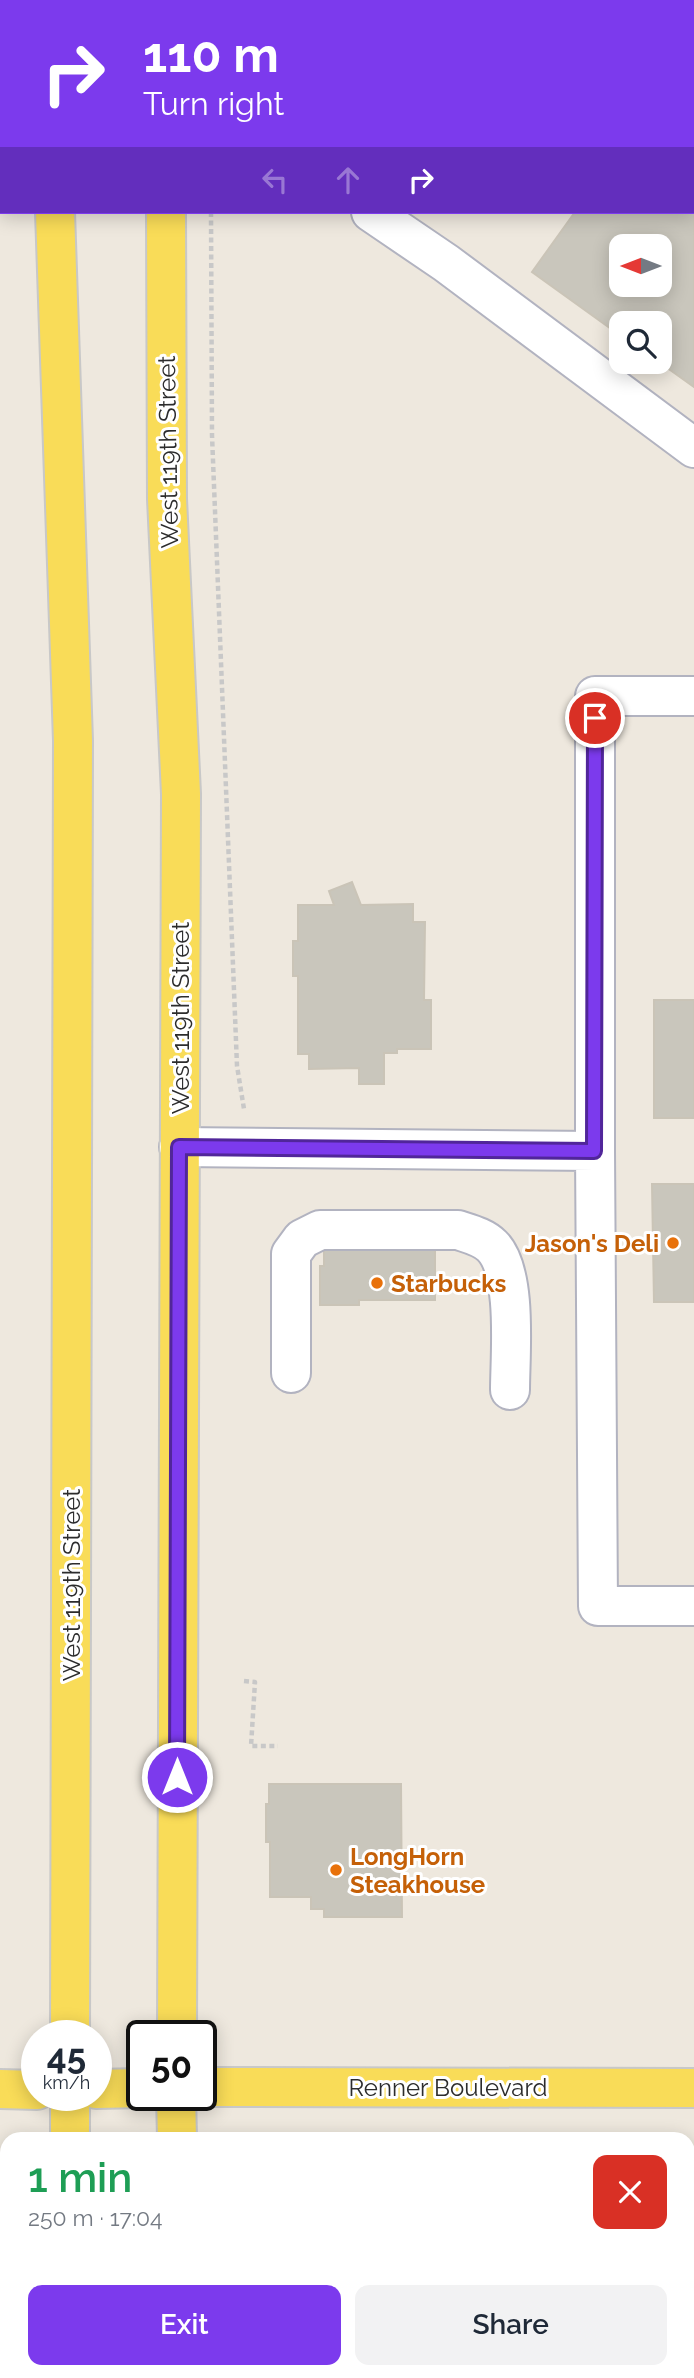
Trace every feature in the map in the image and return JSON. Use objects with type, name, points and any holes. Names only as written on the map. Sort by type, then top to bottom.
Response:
[{"type":"main road","name":"West 119th Street","points":[[55,214],[74,741],[70,2020]]},
{"type":"main road","name":"West 119th Street","points":[[166,214],[167,499],[181,794],[177,2020]]},
{"type":"main road","name":"Renner Boulevard","points":[[217,2087],[694,2088]]},
{"type":"main road","points":[[0,2089],[21,2090]]},
{"type":"main road","points":[[70,2111],[70,2132]]},
{"type":"main road","points":[[176,2111],[177,2132]]},
{"type":"lane","points":[[374,214],[446,263],[694,448]]},
{"type":"lane","points":[[694,695],[595,695],[594,1151],[598,1606],[694,1606]]},
{"type":"lane","points":[[179,1147],[594,1151]]},
{"type":"lane","points":[[291,1373],[291,1254],[302,1239],[320,1230],[458,1230],[478,1236],[494,1247],[505,1268],[510,1300],[510,1390]]},
{"type":"path","points":[[211,214],[212,435],[237,1066],[244,1113]]},
{"type":"path","points":[[244,1681],[255,1682],[251,1746],[278,1746]]},
{"type":"building","points":[[574,214],[694,214],[694,387],[672,371],[672,311],[609,311],[609,327],[532,272]]},
{"type":"building","points":[[352,882],[361,905],[413,904],[413,922],[425,922],[424,1000],[431,1000],[431,1049],[397,1049],[397,1053],[384,1053],[384,1084],[359,1084],[359,1068],[309,1069],[309,1054],[298,1054],[298,976],[293,976],[293,941],[298,941],[298,905],[334,905],[329,891]]},
{"type":"building","points":[[654,1000],[694,1000],[694,1118],[654,1118]]},
{"type":"building","name":"Jason's Deli","points":[[652,1184],[694,1184],[694,1302],[654,1302]]},
{"type":"building","name":"Starbucks","points":[[324,1243],[435,1243],[435,1300],[359,1300],[359,1305],[320,1305],[320,1266],[324,1266]]},
{"type":"building","name":"LongHorn Steakhouse","points":[[269,1784],[401,1784],[402,1917],[324,1917],[324,1909],[311,1909],[311,1897],[270,1897],[270,1842],[266,1842]]},
{"type":"place","name":"Jason's Deli","points":[[673,1243]]},
{"type":"place","name":"Starbucks","points":[[377,1283]]},
{"type":"place","name":"LongHorn Steakhouse","points":[[336,1870]]},
{"type":"route","points":[[177,1777],[179,1147],[594,1151],[595,718]]}]
